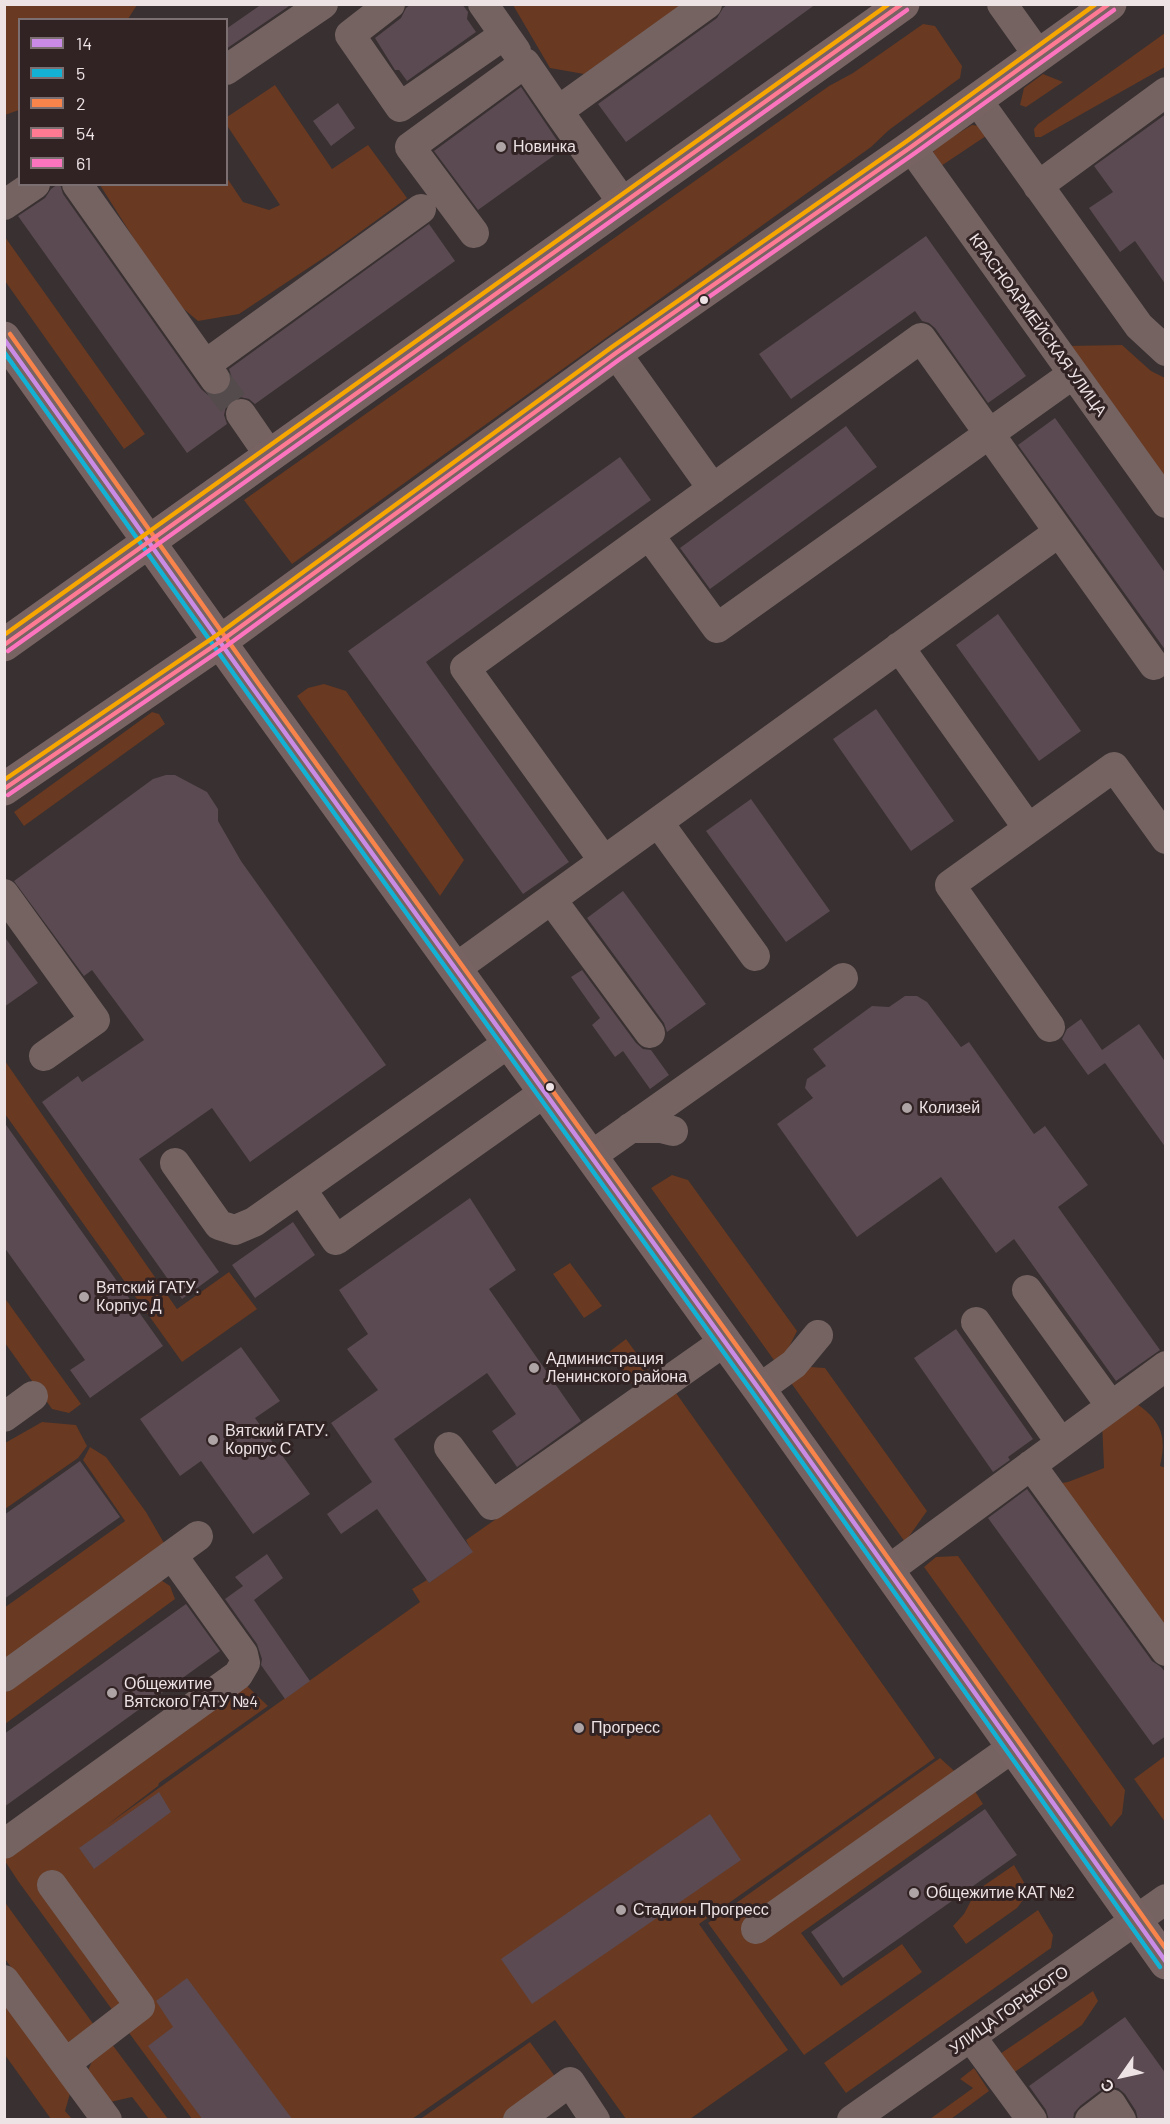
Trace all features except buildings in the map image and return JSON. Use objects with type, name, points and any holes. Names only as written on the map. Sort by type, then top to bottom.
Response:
[{"type":"main road","points":[[4,789],[221,641],[616,353],[911,147],[1110,4]]},
{"type":"main road","points":[[4,645],[623,203],[882,10]]},
{"type":"main road","points":[[4,339],[252,687],[725,1341],[1166,1963]]},
{"type":"street","points":[[228,69],[323,4]]},
{"type":"street","points":[[390,4],[350,35],[400,107],[504,35]]},
{"type":"street","points":[[483,4],[623,203]]},
{"type":"street","points":[[558,111],[707,4]]},
{"type":"street","points":[[1002,4],[1039,56]]},
{"type":"street","points":[[474,233],[410,147],[525,63]]},
{"type":"street","points":[[1038,186],[1164,97]]},
{"type":"street","points":[[977,100],[1139,326],[1166,351]]},
{"type":"street","name":"КРАСНОАРМЕЙСКАЯ УЛИЦА","points":[[911,147],[1166,503]]},
{"type":"street","points":[[4,205],[32,186]]},
{"type":"street","points":[[78,186],[210,372],[421,209]]},
{"type":"street","points":[[604,861],[465,668],[921,338],[1154,665]]},
{"type":"street","points":[[616,353],[713,489]]},
{"type":"street","points":[[649,535],[717,628],[1073,374]]},
{"type":"street","points":[[241,414],[270,456]]},
{"type":"street","points":[[456,968],[1059,532]]},
{"type":"street","points":[[899,647],[1028,828]]},
{"type":"street","points":[[1050,1027],[950,885],[1114,767],[1166,839]]},
{"type":"street","points":[[658,822],[754,956]]},
{"type":"street","points":[[4,894],[94,1020],[44,1056]]},
{"type":"street","points":[[551,898],[650,1033]]},
{"type":"street","points":[[591,1156],[843,978]]},
{"type":"street","points":[[175,1163],[219,1225],[235,1230],[254,1222],[301,1190],[510,1042]]},
{"type":"street","points":[[301,1190],[336,1239],[545,1092]]},
{"type":"street","points":[[630,1128],[661,1128],[673,1131]]},
{"type":"street","points":[[1027,1290],[1111,1407]]},
{"type":"street","points":[[976,1322],[1061,1443]]},
{"type":"street","points":[[759,1389],[794,1364],[818,1335]]},
{"type":"street","points":[[449,1447],[492,1506],[725,1341]]},
{"type":"street","points":[[887,1571],[1166,1366]]},
{"type":"street","points":[[4,1418],[33,1396]]},
{"type":"street","points":[[1031,1465],[1166,1651]]},
{"type":"street","points":[[4,1677],[198,1536]]},
{"type":"street","points":[[4,1844],[238,1675],[245,1663],[243,1654],[172,1555]]},
{"type":"street","points":[[756,1929],[1012,1748]]},
{"type":"street","points":[[52,1885],[140,2006],[66,2063]]},
{"type":"street","name":"УЛИЦА ГОРЬКОГО","points":[[852,2120],[1166,1899]]},
{"type":"street","points":[[4,1980],[107,2120]]},
{"type":"street","points":[[971,2037],[1032,2120]]},
{"type":"street","points":[[518,2120],[570,2082],[596,2120]]},
{"type":"street","points":[[1090,2120],[1111,2104],[1121,2120]]},
{"type":"shaded area","points":[[5,4],[137,4],[129,18],[18,18],[18,110],[5,115]]},
{"type":"shaded area","points":[[513,5],[683,5],[584,74],[550,68]]},
{"type":"shaded area","points":[[923,24],[935,26],[962,66],[960,78],[889,130],[871,147],[292,564],[244,500],[829,86],[853,73]]},
{"type":"shaded area","points":[[1165,33],[1165,67],[1041,137],[1035,137],[1034,129],[1038,124]]},
{"type":"shaded area","points":[[1043,74],[1063,82],[1026,107],[1020,105],[1024,88]]},
{"type":"shaded area","points":[[275,85],[332,169],[368,145],[407,198],[334,251],[239,314],[198,321],[172,299],[101,186],[228,186],[228,180],[243,202],[269,210],[280,205],[228,127],[228,116]]},
{"type":"shaded area","points":[[972,125],[981,126],[986,136],[938,168],[932,153],[942,143]]},
{"type":"shaded area","points":[[5,237],[145,434],[124,449],[5,281]]},
{"type":"shaded area","points":[[1122,345],[1151,371],[1165,378],[1165,483],[1067,346]]},
{"type":"shaded area","points":[[324,684],[346,691],[464,860],[440,896],[297,696],[308,688]]},
{"type":"shaded area","points":[[152,712],[159,714],[165,724],[24,826],[14,812]]},
{"type":"shaded area","points":[[5,1061],[177,1309],[229,1272],[257,1309],[182,1362],[5,1114]]},
{"type":"shaded area","points":[[672,1175],[688,1180],[797,1331],[788,1349],[776,1363],[651,1188]]},
{"type":"shaded area","points":[[570,1263],[602,1306],[584,1318],[553,1274]]},
{"type":"shaded area","points":[[4,1297],[81,1404],[69,1413],[52,1409],[5,1343]]},
{"type":"shaded area","points":[[626,1339],[656,1380],[638,1392],[609,1352]]},
{"type":"shaded area","points":[[810,1367],[825,1368],[927,1511],[905,1542],[789,1380]]},
{"type":"shaded area","name":"Прогресс","points":[[676,1393],[935,1758],[699,1924],[788,2050],[690,2119],[626,2119],[555,2020],[412,2119],[192,2119],[18,1881],[5,1861],[4,1854],[247,1686],[268,1706],[159,1783],[107,1825],[420,1602],[412,1589],[427,1580],[429,1583],[472,1552],[466,1540]]},
{"type":"shaded area","points":[[1120,1394],[1150,1414],[1156,1422],[1163,1441],[1160,1466],[1166,1468],[1165,1661],[1041,1486],[1068,1482],[1104,1468],[1102,1421]]},
{"type":"shaded area","points":[[42,1422],[76,1425],[87,1446],[78,1458],[5,1509],[5,1443]]},
{"type":"shaded area","points":[[90,1447],[106,1457],[146,1512],[164,1543],[5,1666],[4,1608],[125,1521],[83,1460]]},
{"type":"shaded area","points":[[958,1556],[1125,1790],[1122,1814],[1111,1827],[924,1567],[936,1557]]},
{"type":"shaded area","points":[[158,1578],[170,1586],[175,1599],[5,1724],[4,1688]]},
{"type":"shaded area","points":[[1165,1756],[1165,1822],[1134,1779]]},
{"type":"shaded area","points":[[940,1758],[973,1788],[983,1804],[801,1933],[841,1986],[902,1944],[922,1972],[804,2055],[708,1923]]},
{"type":"shaded area","points":[[1014,1865],[1026,1886],[1026,1896],[1017,1908],[966,1944],[953,1926],[964,1914],[976,1891]]},
{"type":"shaded area","points":[[4,1901],[94,2025],[67,2043],[5,1959]]},
{"type":"shaded area","points":[[1038,1910],[1053,1935],[1051,1948],[846,2093],[824,2063]]},
{"type":"shaded area","points":[[1093,1991],[1098,2001],[1082,2025],[1009,2076],[994,2058]]},
{"type":"shaded area","points":[[4,2002],[71,2090],[65,2111],[72,2119],[51,2119],[5,2055]]},
{"type":"shaded area","points":[[530,2042],[559,2082],[507,2119],[419,2120]]},
{"type":"shaded area","points":[[111,2043],[168,2119],[149,2119],[132,2097],[106,2103],[86,2075],[93,2059]]},
{"type":"shaded area","points":[[974,2068],[989,2091],[951,2119],[930,2119],[973,2088],[960,2079]]},
{"type":"tunnel","points":[[215,379],[241,414]]},
{"type":"transit line","points":[[4,635],[889,4]]},
{"type":"transit line","name":"54","points":[[4,645],[902,4]]},
{"type":"transit line","points":[[4,780],[217,635],[612,347],[907,141],[1096,4]]},
{"type":"transit line","name":"54","points":[[4,789],[221,641],[616,353],[911,147],[1109,4]]},
{"type":"transit line","name":"61","points":[[8,651],[907,10]]},
{"type":"transit line","name":"61","points":[[8,795],[225,647],[620,359],[915,153],[1114,10]]},
{"type":"transit line","name":"2","points":[[10,334],[258,683],[765,1385],[1166,1949]]},
{"type":"transit line","name":"14","points":[[4,339],[252,687],[759,1389],[1166,1962]]},
{"type":"transit line","name":"5","points":[[4,352],[753,1393],[1160,1967]]},
{"type":"place","name":"Новинка","points":[[501,147]]},
{"type":"place","name":"Колизей","points":[[907,1108]]},
{"type":"place","name":"Вятский ГАТУ. Корпус Д","points":[[84,1297]]},
{"type":"place","name":"Администрация Ленинского района","points":[[534,1368]]},
{"type":"place","name":"Вятский ГАТУ. Корпус С","points":[[213,1440]]},
{"type":"place","name":"Общежитие Вятского ГАТУ №4","points":[[112,1693]]},
{"type":"place","name":"Прогресс","points":[[579,1728]]},
{"type":"place","name":"Общежитие КАТ №2","points":[[914,1893]]},
{"type":"place","name":"Стадион Прогресс","points":[[621,1910]]}]
